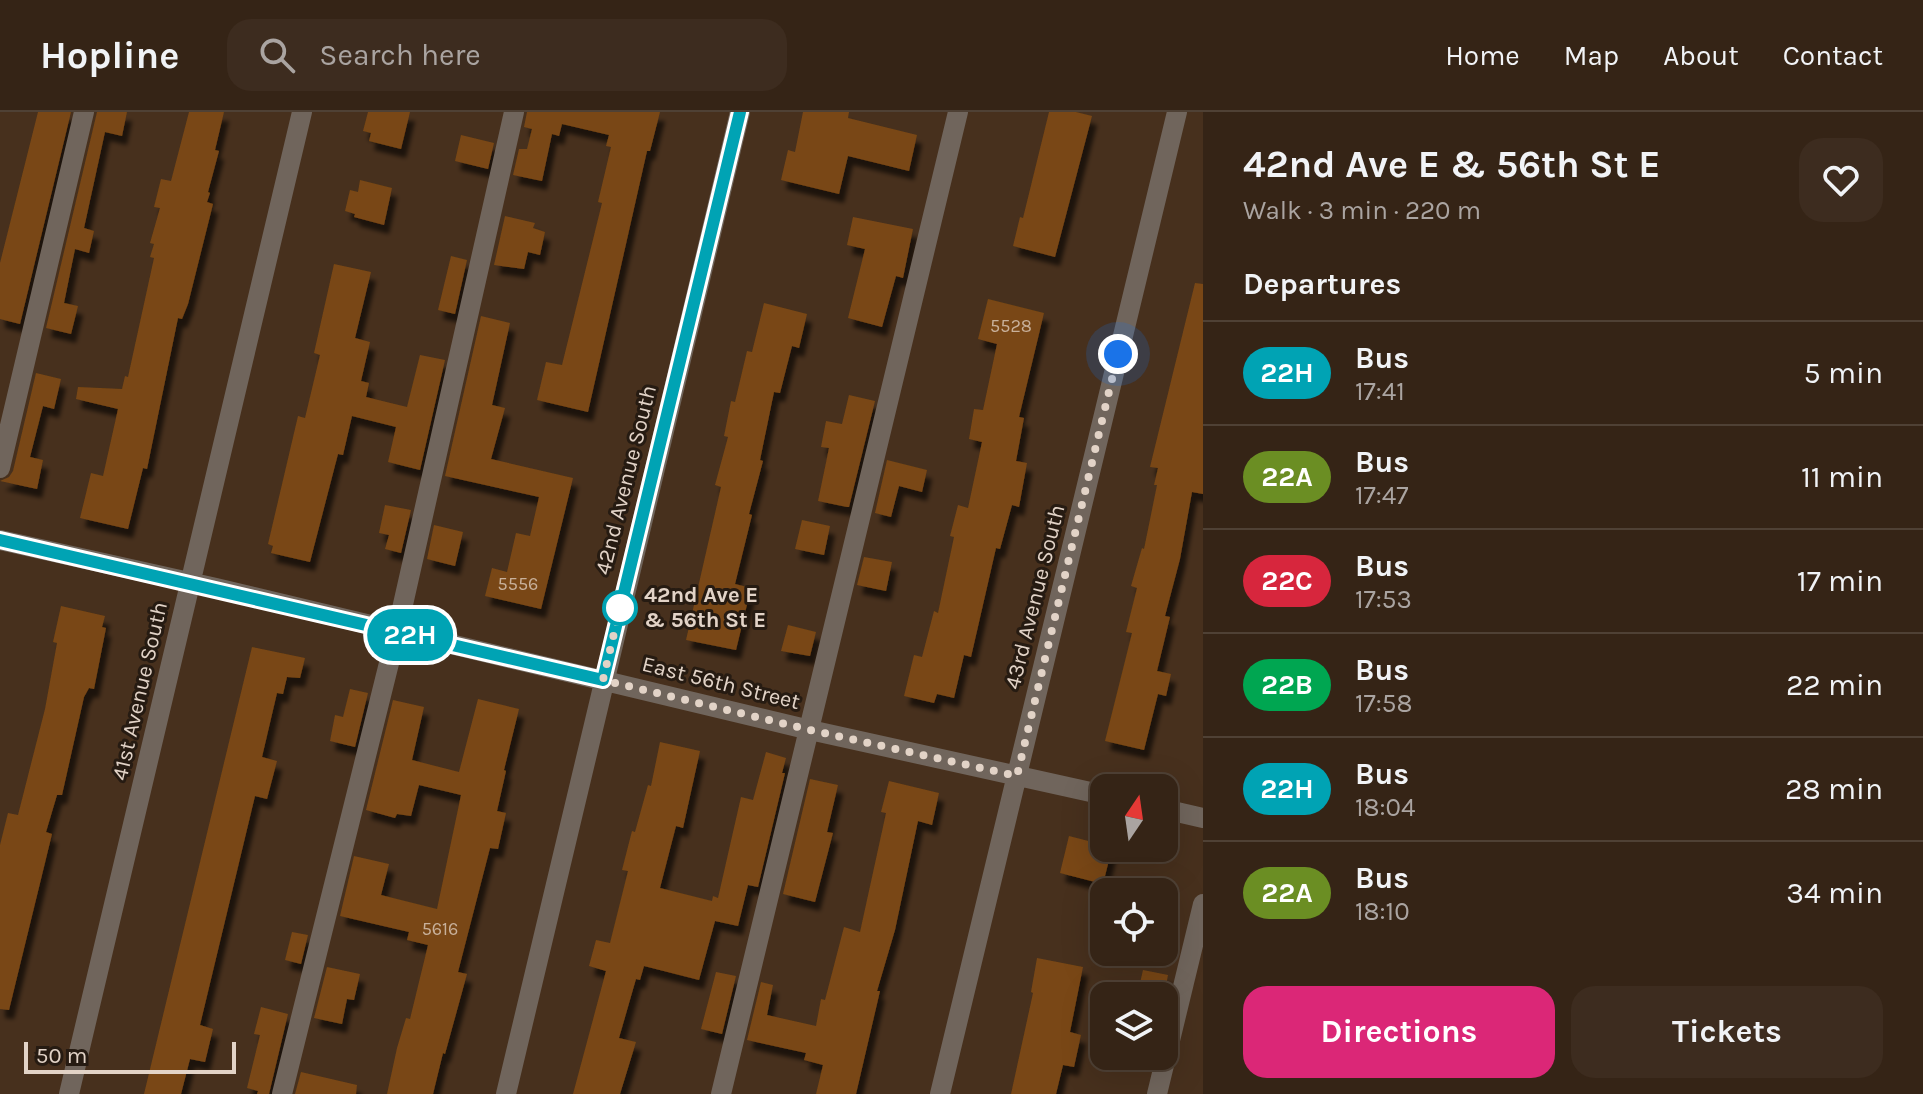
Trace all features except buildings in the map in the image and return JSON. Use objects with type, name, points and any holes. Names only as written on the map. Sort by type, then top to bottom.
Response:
[{"type":"street","points":[[0,468],[84,112]]},
{"type":"street","name":"41st Avenue South","points":[[69,1094],[302,112]]},
{"type":"street","points":[[282,1094],[397,631],[514,112]]},
{"type":"street","name":"42nd Avenue South","points":[[506,1094],[740,112]]},
{"type":"street","points":[[721,1094],[958,112]]},
{"type":"street","name":"43rd Avenue South","points":[[940,1094],[1177,112]]},
{"type":"street","name":"East 56th Street","points":[[0,540],[190,582],[810,730],[1090,792]]},
{"type":"street","points":[[1178,812],[1203,818]]},
{"type":"street","points":[[1157,1094],[1203,904]]},
{"type":"bus line","name":"22H","points":[[0,540],[603,680],[740,112]]},
{"type":"place","name":"42nd Ave E & 56th St E","points":[[620,608]]},
{"type":"route","points":[[620,608],[603,680],[1017,776],[1118,354]]}]
